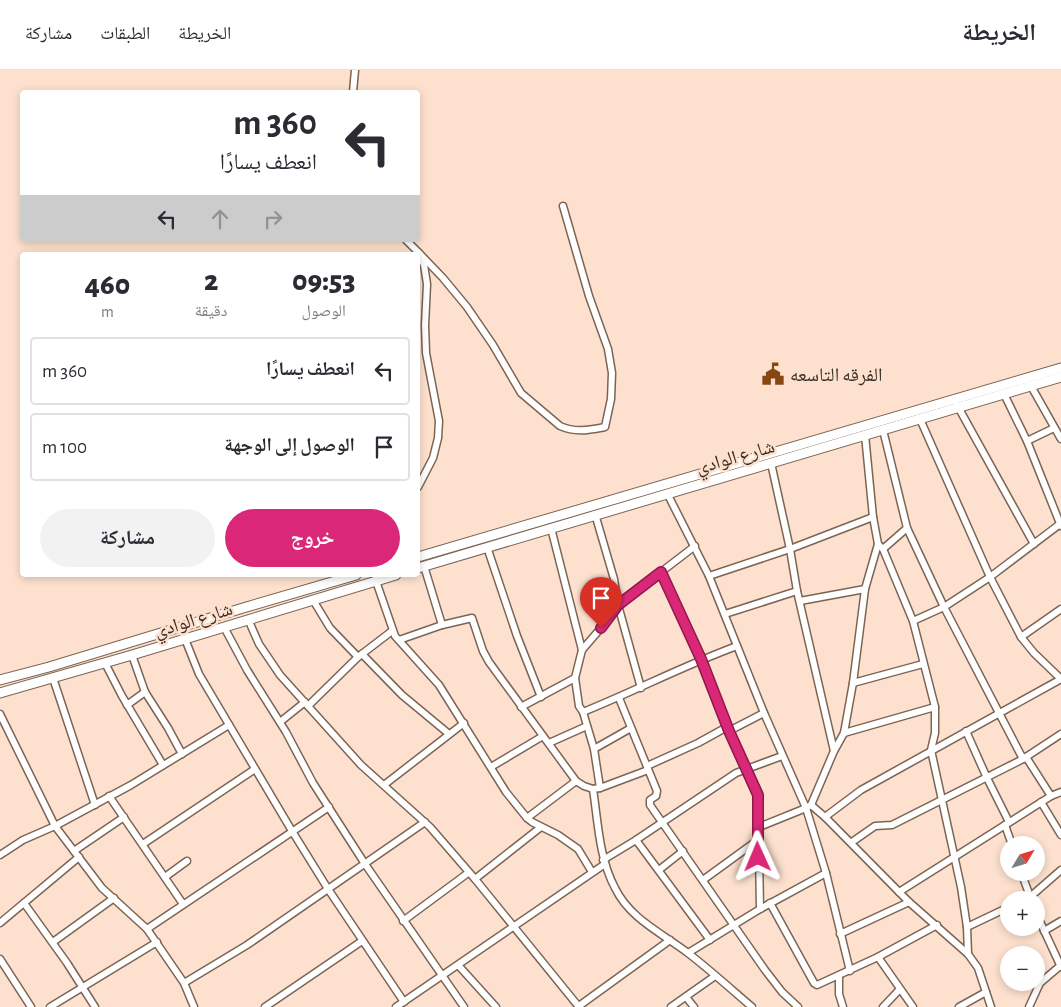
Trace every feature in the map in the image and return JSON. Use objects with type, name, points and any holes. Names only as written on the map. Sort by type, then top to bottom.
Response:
[{"type":"main road","name":"شارع الوادي","points":[[420,567],[957,404],[1061,368]]},
{"type":"main road","name":"شارع الوادي","points":[[420,556],[771,463],[920,419],[957,404],[1004,394],[1061,377]]},
{"type":"main road","name":"شارع الوادي","points":[[0,680],[49,668],[233,610],[349,577]]},
{"type":"main road","name":"شارع الوادي","points":[[0,693],[389,577]]},
{"type":"street","points":[[353,90],[355,70]]},
{"type":"street","points":[[420,255],[443,278],[467,307],[493,345],[521,392],[560,426],[567,429],[574,431],[605,427],[611,399],[612,373],[608,348],[589,296],[563,206]]},
{"type":"street","points":[[408,242],[417,252]]},
{"type":"street","points":[[420,257],[424,265],[427,284],[426,353],[439,421],[438,438],[433,458],[420,483]]},
{"type":"street","points":[[1031,386],[1061,439]]},
{"type":"street","points":[[913,621],[944,607],[990,577],[1060,525],[1026,441],[1004,394]]},
{"type":"street","points":[[957,404],[1034,544]]},
{"type":"street","points":[[825,817],[861,790],[931,750],[1000,714],[1060,677],[1034,653],[1021,637],[990,577],[920,419]]},
{"type":"street","points":[[1026,441],[1054,428]]},
{"type":"street","points":[[883,430],[907,528],[944,607],[1000,714],[1024,758],[1051,796]]},
{"type":"street","points":[[865,435],[873,517],[880,546],[913,621],[935,707],[935,733],[931,750],[961,886],[967,928],[968,954]]},
{"type":"street","points":[[771,463],[790,549],[797,591],[834,751]]},
{"type":"street","points":[[672,489],[782,756],[809,806],[850,971]]},
{"type":"street","points":[[595,514],[614,579],[618,605],[641,688]]},
{"type":"street","points":[[709,576],[790,549],[873,517]]},
{"type":"street","points":[[551,528],[582,650],[575,678],[579,706],[583,712],[594,749],[600,788]]},
{"type":"street","points":[[758,827],[809,806],[844,733],[853,683],[865,589],[880,546],[907,528]]},
{"type":"street","points":[[582,650],[597,634],[618,605],[695,546]]},
{"type":"street","points":[[488,547],[517,636],[541,697]]},
{"type":"street","points":[[420,567],[442,625]]},
{"type":"street","points":[[661,572],[701,659],[728,729],[758,795],[760,909]]},
{"type":"street","points":[[376,581],[392,631],[439,685],[506,792],[527,818],[541,828],[573,844],[584,857],[592,872]]},
{"type":"street","points":[[800,601],[865,589]]},
{"type":"street","points":[[725,614],[797,591]]},
{"type":"street","points":[[313,600],[330,628],[402,695],[449,734]]},
{"type":"street","points":[[1021,637],[1061,609]]},
{"type":"street","points":[[399,640],[442,625],[472,618],[485,657],[576,781],[593,789],[600,788],[647,768],[764,713]]},
{"type":"street","points":[[248,620],[258,644],[269,661],[349,752],[424,822],[474,879],[579,1007],[670,940]]},
{"type":"street","points":[[224,627],[247,670],[280,722],[305,769],[365,864],[464,1007]]},
{"type":"street","points":[[280,722],[306,704],[360,656],[392,631]]},
{"type":"street","points":[[185,639],[199,674],[228,725],[328,889],[404,1002]]},
{"type":"street","points":[[583,712],[620,698],[701,659],[737,646]]},
{"type":"street","points":[[132,655],[145,692],[182,754]]},
{"type":"street","points":[[105,662],[163,765]]},
{"type":"street","points":[[853,683],[923,664]]},
{"type":"street","points":[[53,678],[95,805]]},
{"type":"street","points":[[522,707],[575,678]]},
{"type":"street","points":[[127,704],[145,692]]},
{"type":"street","points":[[620,698],[657,794],[649,802],[734,926],[782,992],[798,1007]]},
{"type":"street","points":[[844,733],[935,707]]},
{"type":"street","points":[[0,714],[56,826],[94,878],[148,929],[184,983],[194,1007]]},
{"type":"street","points":[[384,785],[464,724]]},
{"type":"street","points":[[0,854],[23,840],[56,826],[95,805],[228,725]]},
{"type":"street","points":[[549,743],[587,726]]},
{"type":"street","points":[[594,749],[631,728]]},
{"type":"street","points":[[966,732],[1007,823],[1010,836]]},
{"type":"street","points":[[852,842],[871,827],[892,825],[986,778],[1024,758],[1061,734]]},
{"type":"street","points":[[491,767],[543,736]]},
{"type":"street","points":[[396,1007],[662,822],[746,768],[782,756]]},
{"type":"street","points":[[143,844],[255,769]]},
{"type":"street","points":[[527,818],[576,781]]},
{"type":"street","points":[[593,789],[604,862],[614,888],[625,906],[633,914],[688,953],[752,1007]]},
{"type":"street","points":[[900,892],[1007,823],[1051,796],[1061,792]]},
{"type":"street","points":[[109,796],[183,904]]},
{"type":"street","points":[[1041,802],[1061,835]]},
{"type":"street","points":[[809,806],[825,817],[852,842],[909,902],[968,954],[978,968],[992,1007]]},
{"type":"street","points":[[148,929],[329,807]]},
{"type":"street","points":[[74,851],[124,817]]},
{"type":"street","points":[[184,983],[248,946],[424,822]]},
{"type":"street","points":[[474,879],[541,828]]},
{"type":"street","points":[[636,840],[710,940]]},
{"type":"street","points":[[703,880],[758,840]]},
{"type":"street","points":[[659,870],[683,851]]},
{"type":"street","points":[[0,923],[79,857]]},
{"type":"street","points":[[165,877],[187,861]]},
{"type":"street","points":[[1038,891],[1061,870]]},
{"type":"street","points":[[404,921],[468,873]]},
{"type":"street","points":[[688,953],[760,909],[826,873]]},
{"type":"street","points":[[52,942],[114,898]]},
{"type":"street","points":[[840,934],[909,902]]},
{"type":"street","points":[[24,903],[95,1007]]},
{"type":"street","points":[[770,904],[816,985],[850,971],[936,925]]},
{"type":"street","points":[[967,928],[1000,912]]},
{"type":"street","points":[[1045,930],[1061,921]]},
{"type":"street","points":[[1029,1007],[1040,982],[1061,967],[1045,933]]},
{"type":"street","points":[[265,1007],[362,941]]},
{"type":"street","points":[[50,1007],[157,942]]},
{"type":"street","points":[[1054,954],[1061,950]]},
{"type":"street","points":[[878,957],[914,1007]]},
{"type":"street","points":[[0,959],[31,1007]]},
{"type":"street","points":[[458,965],[496,1007]]},
{"type":"street","points":[[671,1007],[715,976]]},
{"type":"street","points":[[839,976],[838,987],[843,1007]]},
{"type":"street","points":[[882,1007],[900,989]]},
{"type":"street","points":[[959,1007],[986,992]]},
{"type":"street","points":[[686,997],[694,1007]]},
{"type":"place","name":"الفرقه التاسعه","points":[[773,374]]},
{"type":"route","points":[[601,628],[618,605],[661,572],[701,659],[729,731],[758,795],[758,857]]}]
